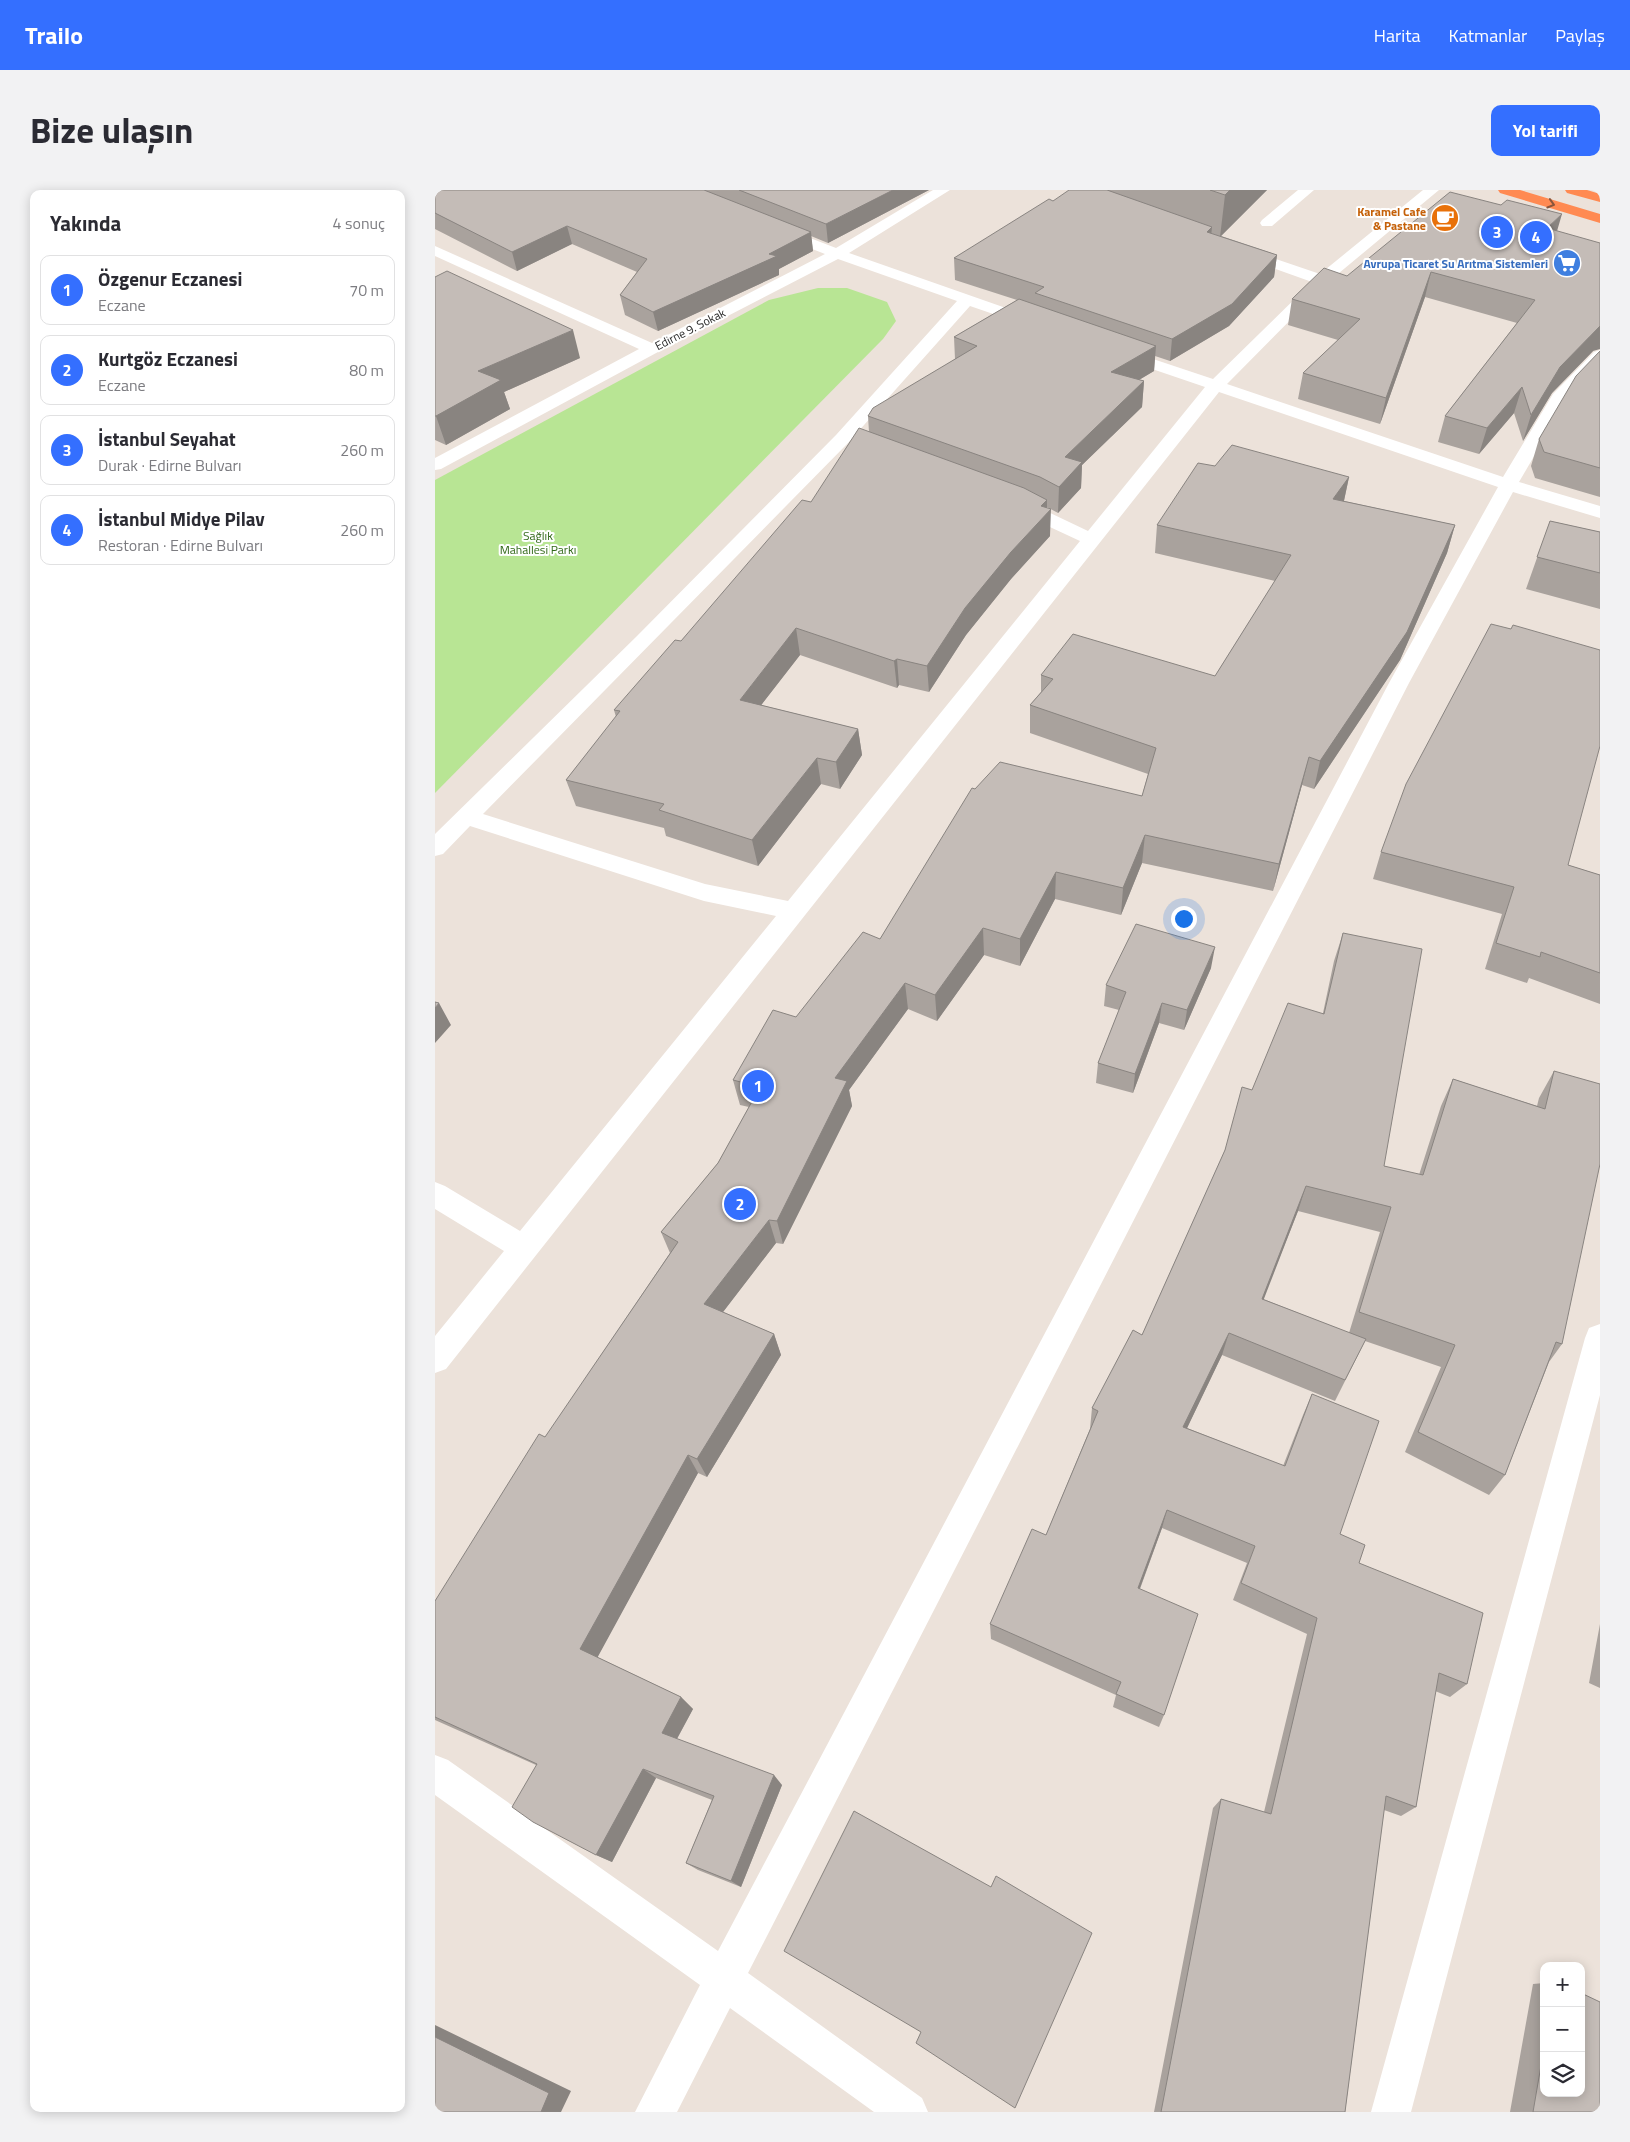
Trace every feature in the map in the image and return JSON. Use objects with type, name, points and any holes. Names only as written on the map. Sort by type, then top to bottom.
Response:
[{"type":"highway","points":[[1505,190],[1600,219]]},
{"type":"highway","points":[[1572,190],[1600,198]]},
{"type":"street","name":"Edirne 9. Sokak","points":[[436,463],[837,254],[943,190]]},
{"type":"street","points":[[1267,223],[1307,190]]},
{"type":"street","points":[[435,1359],[1215,386],[1322,280],[1433,190]]},
{"type":"street","points":[[766,226],[837,254],[1050,328]]},
{"type":"street","points":[[1231,248],[1322,280]]},
{"type":"street","points":[[435,250],[652,349]]},
{"type":"street","points":[[435,848],[644,640],[851,442],[967,300]]},
{"type":"street","points":[[1105,347],[1507,484],[1600,512]]},
{"type":"street","points":[[655,2112],[1399,683],[1507,484],[1559,398],[1600,354]]},
{"type":"street","points":[[996,496],[1032,509],[1092,540]]},
{"type":"street","points":[[466,817],[704,892],[794,911]]},
{"type":"street","points":[[435,1194],[524,1248]]},
{"type":"street","points":[[1391,2112],[1600,1338]]},
{"type":"street","points":[[435,1773],[908,2112]]},
{"type":"green space","name":"Sağlık Mahallesi Parkı","points":[[818,288],[847,288],[887,302],[896,321],[883,339],[435,793],[435,480],[769,300]]},
{"type":"building","points":[[435,190],[704,190],[811,232],[769,254],[777,256],[653,312],[620,295],[647,259],[567,226],[512,252],[435,213]]},
{"type":"building","points":[[739,190],[893,190],[826,224]]},
{"type":"building","points":[[1069,190],[1107,190],[1212,227],[1207,232],[1277,255],[1232,304],[1172,339],[1035,293],[1044,287],[954,258],[1049,199],[1053,201]]},
{"type":"building","points":[[1210,190],[1230,190],[1225,195]]},
{"type":"building","points":[[1450,192],[1501,205],[1507,200],[1562,214],[1547,228],[1600,243],[1600,326],[1560,367],[1531,415],[1522,387],[1487,428],[1445,416],[1535,300],[1431,272],[1386,398],[1303,373],[1360,319],[1292,299],[1324,268],[1347,276]]},
{"type":"building","points":[[447,271],[573,330],[478,371],[501,380],[435,416],[435,277]]},
{"type":"building","points":[[1019,299],[1156,346],[1111,372],[1144,381],[1065,457],[1082,462],[1059,487],[1040,477],[868,416],[873,408],[977,346],[954,337]]},
{"type":"building","points":[[1600,351],[1600,468],[1544,452],[1539,439],[1576,376]]},
{"type":"building","points":[[859,428],[1024,488],[1047,500],[1041,506],[1051,509],[1011,552],[965,608],[927,666],[897,659],[894,661],[796,628],[740,700],[858,729],[836,762],[817,758],[752,840],[659,810],[664,804],[566,780],[620,711],[614,710],[675,640],[681,641],[802,500],[811,502]]},
{"type":"building","points":[[1232,445],[1349,477],[1333,499],[1455,525],[1407,632],[1320,761],[1309,757],[1279,864],[1145,835],[1123,888],[1056,872],[1020,939],[983,928],[935,995],[905,983],[835,1078],[847,1081],[777,1221],[769,1220],[704,1304],[774,1334],[697,1459],[688,1455],[580,1649],[681,1697],[662,1733],[774,1775],[731,1881],[686,1863],[714,1796],[643,1769],[596,1855],[533,1822],[512,1807],[537,1764],[435,1717],[435,1601],[539,1434],[545,1437],[678,1242],[661,1232],[718,1163],[760,1087],[733,1080],[773,1010],[796,1017],[863,932],[880,939],[972,788],[975,789],[1000,762],[1142,796],[1156,748],[1030,705],[1053,679],[1041,675],[1073,634],[1215,676],[1291,555],[1157,525],[1198,463],[1215,466]]},
{"type":"building","points":[[1550,521],[1600,532],[1600,573],[1537,557]]},
{"type":"building","points":[[1491,624],[1511,629],[1513,625],[1600,650],[1600,746],[1568,865],[1600,875],[1600,973],[1541,952],[1540,957],[1496,943],[1514,887],[1381,852],[1406,784]]},
{"type":"building","points":[[1136,924],[1215,947],[1187,1010],[1162,1003],[1135,1074],[1098,1063],[1126,992],[1106,985]]},
{"type":"building","points":[[1343,933],[1422,949],[1384,1166],[1423,1175],[1453,1079],[1545,1109],[1554,1071],[1600,1084],[1600,1164],[1562,1344],[1556,1342],[1505,1475],[1418,1432],[1455,1345],[1359,1312],[1391,1207],[1306,1186],[1262,1299],[1366,1339],[1345,1380],[1229,1333],[1183,1427],[1285,1466],[1312,1394],[1379,1421],[1340,1534],[1365,1545],[1359,1563],[1483,1613],[1467,1684],[1439,1673],[1416,1807],[1386,1796],[1345,2112],[1161,2112],[1221,1799],[1271,1814],[1317,1618],[1241,1583],[1255,1546],[1167,1510],[1138,1588],[1198,1614],[1164,1715],[1116,1694],[1121,1682],[990,1624],[1032,1529],[1046,1535],[1098,1411],[1092,1408],[1133,1330],[1142,1335],[1225,1150],[1242,1087],[1252,1090],[1288,1003],[1324,1014]]},
{"type":"building","points":[[854,1811],[991,1887],[996,1876],[1092,1933],[1015,2108],[916,2043],[921,2032],[784,1951]]},
{"type":"building","points":[[1585,1995],[1600,2002],[1600,2112],[1533,2112],[1540,2071],[1540,2097],[1585,2097]]},
{"type":"building","points":[[435,2037],[549,2093],[541,2112],[435,2112]]},
{"type":"place","name":"Karamel Cafe & Pastane","points":[[1445,218]]},
{"type":"place","name":"İstanbul Seyahat","points":[[1497,232]]},
{"type":"place","name":"İstanbul Midye Pilav","points":[[1536,237]]},
{"type":"place","name":"Avrupa Ticaret Su Arıtma Sistemleri","points":[[1567,263]]},
{"type":"place","name":"Özgenur Eczanesi","points":[[758,1086]]},
{"type":"place","name":"Kurtgöz Eczanesi","points":[[740,1204]]}]
